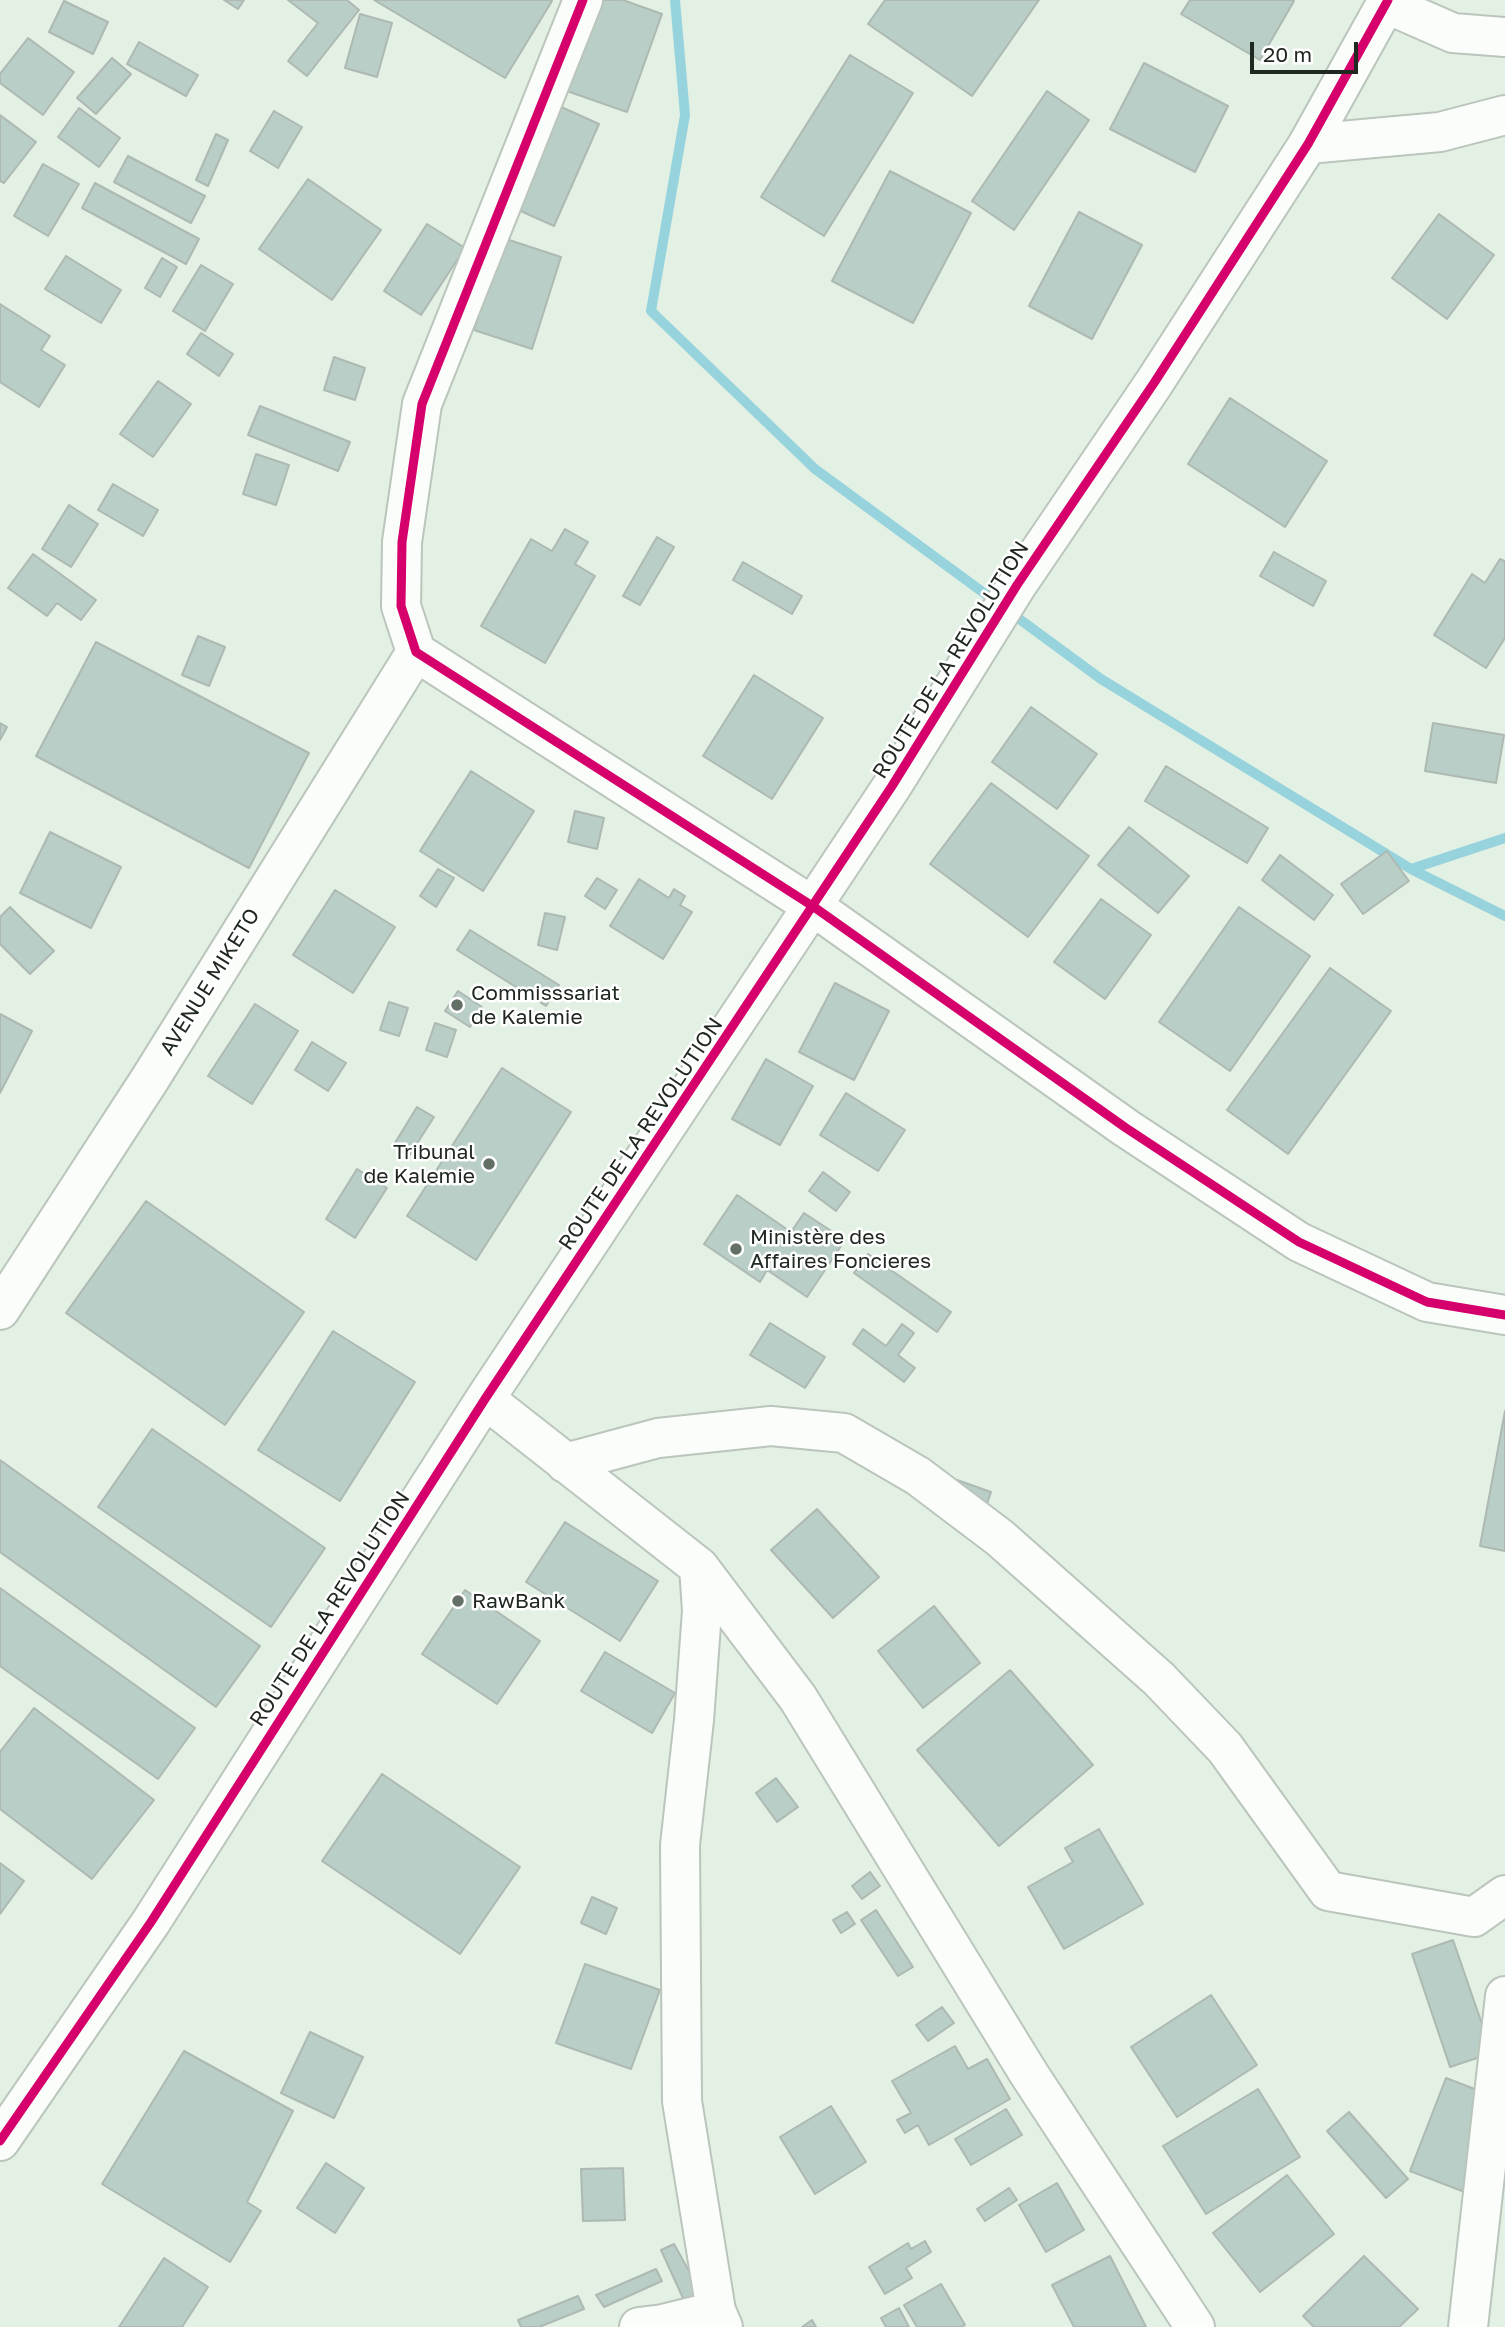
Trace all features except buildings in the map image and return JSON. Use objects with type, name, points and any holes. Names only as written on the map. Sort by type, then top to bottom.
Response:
[{"type":"street","points":[[583,0],[422,404],[402,542],[401,606],[416,652],[814,907],[1126,1128],[1300,1242],[1427,1302],[1505,1315]]},
{"type":"street","points":[[1390,1],[1453,33],[1505,37]]},
{"type":"street","name":"ROUTE DE LA REVOLUTION","points":[[0,2141],[151,1922],[485,1399],[814,907],[1017,585],[1154,383],[1308,144],[1390,1]]},
{"type":"street","points":[[1308,144],[1440,132],[1505,115]]},
{"type":"street","name":"AVENUE MIKETO","points":[[0,1310],[150,1079],[416,652]]},
{"type":"street","points":[[485,1399],[699,1567],[798,1698],[1029,2074],[1195,2327]]},
{"type":"street","points":[[565,1463],[658,1438],[771,1426],[844,1433],[918,1476],[1000,1538],[1159,1679],[1225,1748],[1328,1891],[1474,1917],[1505,1895]]},
{"type":"street","points":[[639,2327],[720,2319],[682,2101],[680,1845],[694,1720],[702,1611],[699,1567]]},
{"type":"street","points":[[1468,2327],[1505,1996]]},
{"type":"waterway","points":[[675,0],[685,115],[651,311],[815,469],[1101,679],[1411,869],[1505,916]]},
{"type":"waterway","points":[[1411,869],[1505,838]]},
{"type":"cycle path","points":[[583,0],[422,404],[402,542],[401,606],[416,652],[814,907],[1126,1128],[1299,1242],[1427,1302],[1505,1315]]},
{"type":"cycle path","points":[[0,2141],[151,1922],[485,1399],[892,786],[1017,585],[1154,383],[1308,144],[1388,0]]},
{"type":"place","name":"Commisssariat de Kalemie","points":[[457,1005]]},
{"type":"place","name":"Tribunal de Kalemie","points":[[489,1164]]},
{"type":"place","name":"Ministère des Affaires Foncieres","points":[[736,1249]]},
{"type":"place","name":"RawBank","points":[[458,1601]]}]
